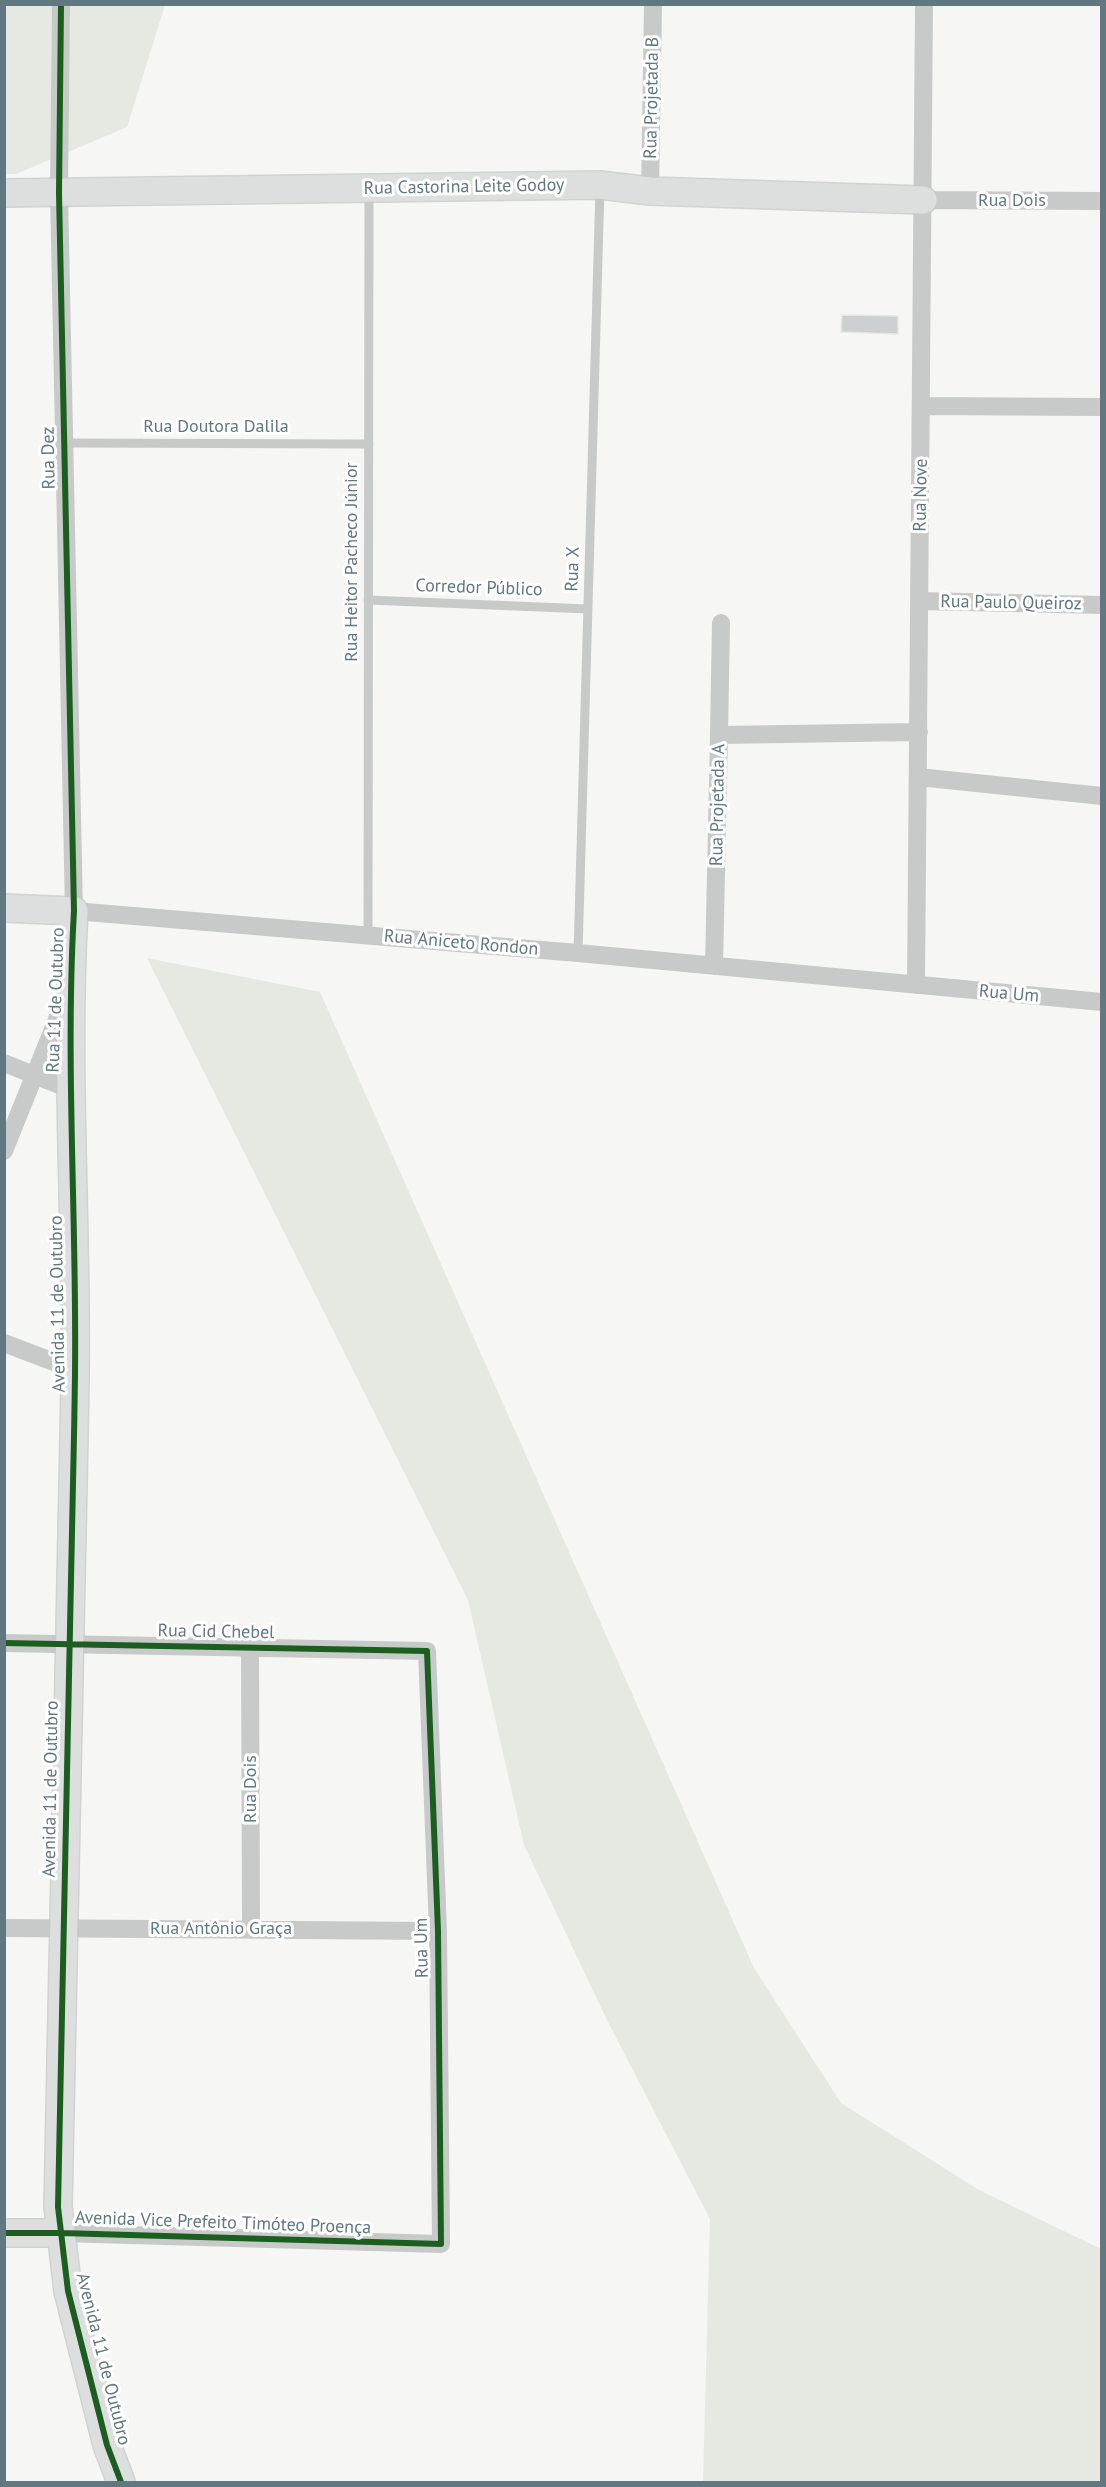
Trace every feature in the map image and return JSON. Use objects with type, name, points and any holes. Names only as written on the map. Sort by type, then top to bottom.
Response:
[{"type":"street","name":"Rua Dez","points":[[61,4],[59,193],[74,911]]},
{"type":"street","name":"Rua Projetada B","points":[[650,192],[654,4]]},
{"type":"street","name":"Rua Nove","points":[[916,985],[924,4]]},
{"type":"street","name":"Rua Castorina Leite Godoy","points":[[4,193],[600,186],[650,192],[923,200]]},
{"type":"street","name":"Rua Dois","points":[[923,200],[1101,201]]},
{"type":"street","points":[[921,406],[1101,406]]},
{"type":"street","name":"Rua Paulo Queiroz","points":[[920,601],[1101,605]]},
{"type":"street","points":[[719,735],[721,623]]},
{"type":"street","name":"Rua Projetada A","points":[[714,966],[719,735],[919,732]]},
{"type":"street","points":[[918,777],[1101,796]]},
{"type":"street","name":"Rua Aniceto Rondon","points":[[4,908],[74,911],[578,953],[916,985]]},
{"type":"street","name":"Rua 11 de Outubro","points":[[69,1089],[69,990],[74,911]]},
{"type":"street","name":"Rua Um","points":[[916,985],[1101,1002]]},
{"type":"street","points":[[4,1151],[69,990]]},
{"type":"street","points":[[4,1063],[69,1089]]},
{"type":"street","name":"Avenida 11 de Outubro","points":[[69,1089],[75,1370],[58,2207],[68,2291],[107,2445],[122,2482]]},
{"type":"street","points":[[4,1343],[75,1370]]},
{"type":"street","name":"Rua Cid Chebel","points":[[4,1643],[427,1651]]},
{"type":"street","name":"Rua Dois","points":[[250,1648],[251,1930]]},
{"type":"street","name":"Rua Um","points":[[427,1651],[438,1931],[441,2244]]},
{"type":"street","name":"Rua Antônio Graça","points":[[4,1928],[438,1931]]},
{"type":"street","name":"Avenida Vice Prefeito Timóteo Proença","points":[[4,2233],[441,2244]]},
{"type":"lane","name":"Rua X","points":[[578,953],[600,186]]},
{"type":"lane","name":"Rua Heitor Pacheco Júnior","points":[[368,936],[369,189]]},
{"type":"lane","name":"Rua Doutora Dalila","points":[[64,443],[369,444]]},
{"type":"lane","name":"Corredor Público","points":[[368,600],[588,609]]},
{"type":"shaded area","points":[[5,5],[165,5],[127,127],[16,174],[5,174]]},
{"type":"shaded area","points":[[147,958],[320,992],[754,1968],[841,2103],[979,2190],[1101,2249],[1101,2482],[703,2482],[710,2219],[608,2022],[524,1845],[468,1600]]},
{"type":"building","points":[[842,315],[898,316],[898,334],[841,332]]},
{"type":"cycle path","points":[[61,4],[59,193],[74,911],[71,1085],[75,1374],[58,2207],[68,2291],[107,2445],[121,2482]]},
{"type":"cycle path","points":[[4,1643],[427,1651],[438,1931],[441,2244],[4,2233]]}]
